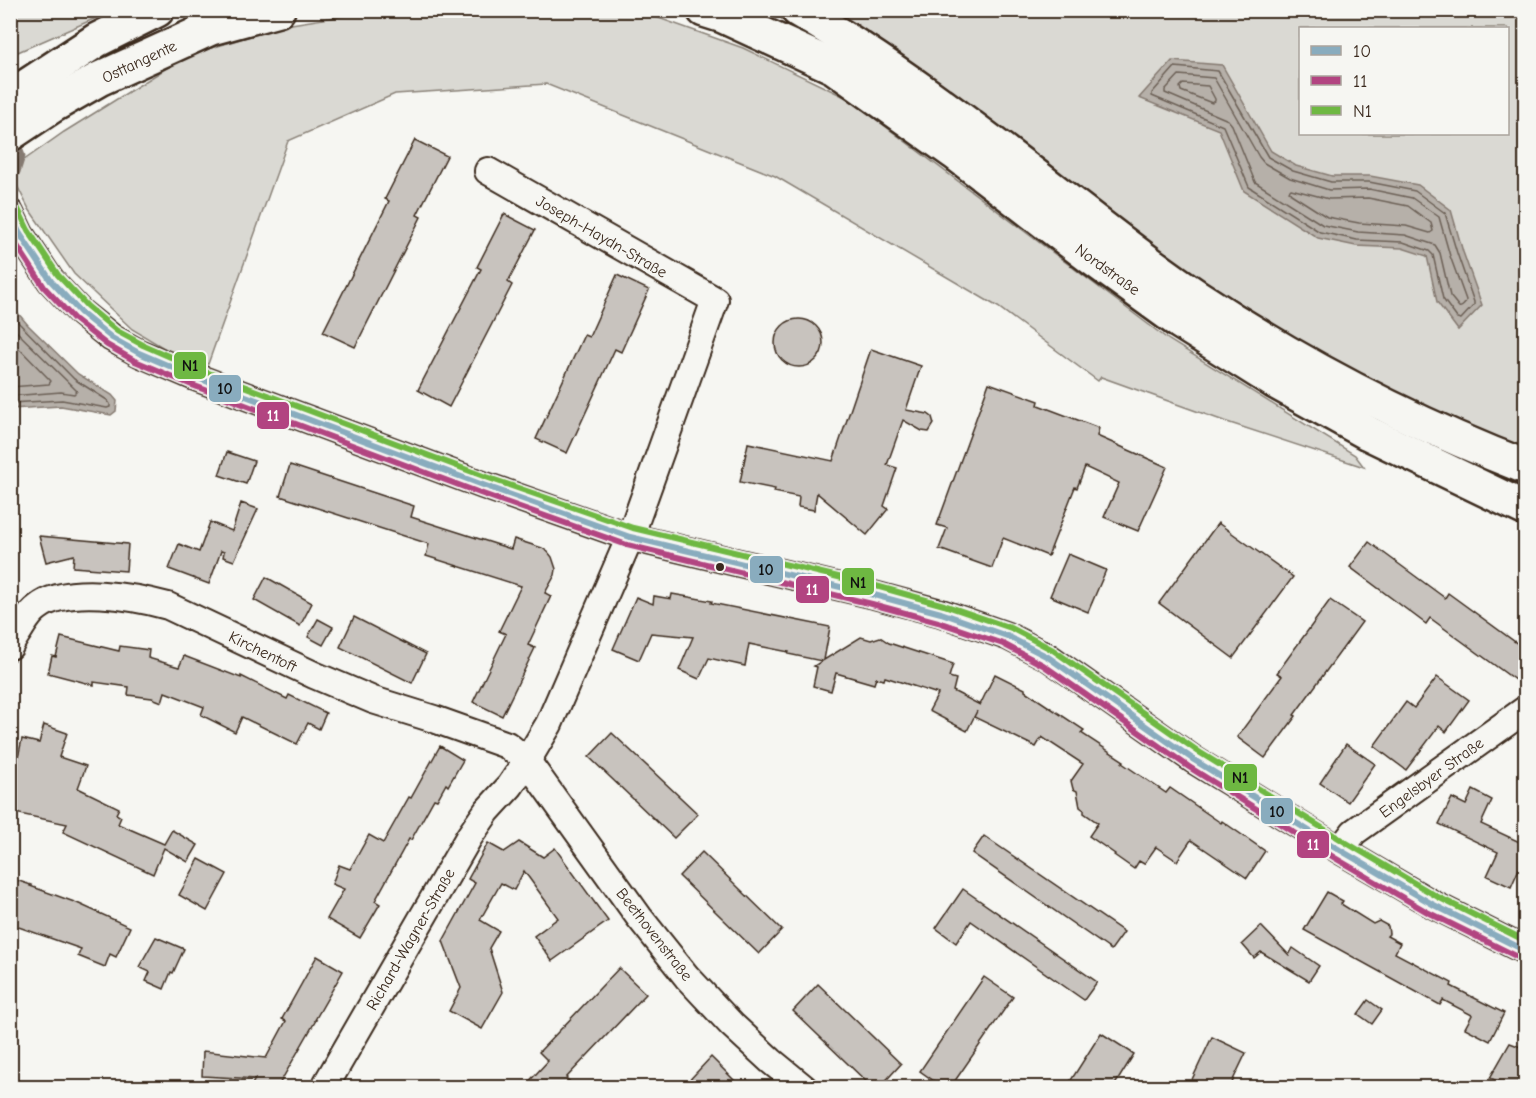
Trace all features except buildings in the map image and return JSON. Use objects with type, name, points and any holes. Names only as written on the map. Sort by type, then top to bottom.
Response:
[{"type":"main road","points":[[10,97],[97,40],[157,10]]},
{"type":"main road","name":"Osttangente","points":[[10,134],[52,105],[99,79],[211,28],[278,10]]},
{"type":"main road","name":"Nordstraße","points":[[704,10],[723,16],[834,67],[955,153],[1093,259],[1180,322],[1274,381],[1368,433],[1526,509]]},
{"type":"main road","name":"Nordstraße","points":[[798,10],[839,34],[973,127],[1108,232],[1194,295],[1288,354],[1380,404],[1526,467]]},
{"type":"street","name":"Joseph-Haydn-Straße","points":[[488,171],[716,300]]},
{"type":"street","points":[[10,213],[20,234],[51,281],[81,313],[112,338],[139,353],[195,377],[483,485],[630,537],[874,595],[941,613],[1007,636],[1048,657],[1194,760],[1340,850],[1434,905],[1526,951]]},
{"type":"street","name":"Richard-Wagner-Straße","points":[[324,1088],[469,837],[528,761],[549,724],[630,537],[716,300]]},
{"type":"street","name":"Kirchentoft","points":[[10,646],[25,621],[37,608],[56,598],[77,595],[110,595],[144,599],[168,606],[314,675],[373,700],[507,745],[528,761]]},
{"type":"street","name":"Engelsbyer Straße","points":[[1340,850],[1354,832],[1526,709]]},
{"type":"street","name":"Beethovenstraße","points":[[528,761],[639,917],[687,977],[732,1025],[804,1088]]},
{"type":"shaded area","points":[[11,10],[112,10],[112,11],[11,55]]},
{"type":"shaded area","points":[[380,10],[639,11],[743,48],[849,99],[1169,340],[1355,455],[1364,467],[1224,421],[1101,377],[1098,381],[998,307],[775,176],[546,84],[395,94],[288,141],[208,364],[169,351],[132,329],[74,274],[29,209],[10,170],[64,132],[186,56],[285,25]]},
{"type":"shaded area","points":[[828,11],[1525,11],[1525,450],[1471,429],[1318,357],[1172,263],[940,83]]},
{"type":"water","points":[[1172,61],[1222,65],[1271,151],[1296,166],[1332,176],[1370,176],[1418,185],[1451,210],[1482,305],[1458,330],[1437,302],[1427,256],[1402,248],[1356,246],[1318,238],[1244,191],[1219,130],[1139,98]]},
{"type":"water","points":[[11,305],[78,374],[112,395],[117,401],[116,411],[111,415],[61,406],[11,409]]},
{"type":"waterway","points":[[16,140],[22,156],[17,172]]},
{"type":"transit line","name":"N1","points":[[18,209],[28,230],[58,275],[87,306],[117,331],[143,345],[198,369],[486,477],[633,528],[876,586],[944,605],[1011,628],[1053,650],[1199,752],[1345,842],[1438,897],[1526,941]]},
{"type":"transit line","name":"10","points":[[10,214],[20,234],[51,281],[81,313],[112,338],[139,353],[195,377],[483,485],[630,537],[874,595],[941,613],[1007,636],[1048,657],[1194,760],[1340,850],[1434,905],[1526,951]]},
{"type":"transit line","name":"11","points":[[10,235],[44,287],[74,319],[107,345],[135,361],[192,385],[480,493],[627,545],[872,604],[938,622],[1003,644],[1043,665],[1189,767],[1335,858],[1429,913],[1522,959]]}]
